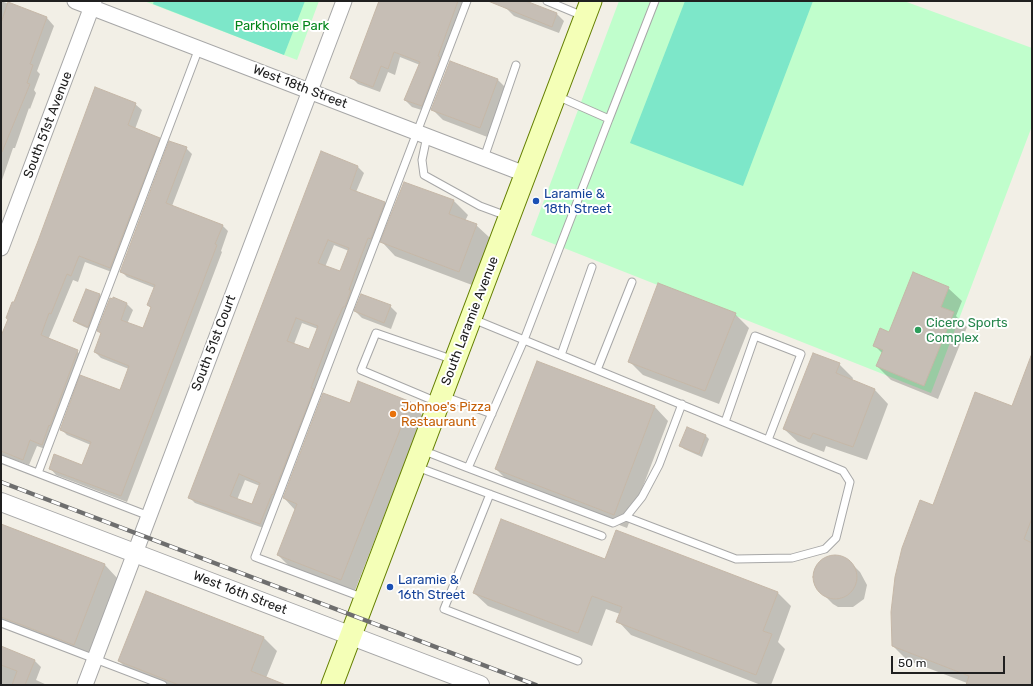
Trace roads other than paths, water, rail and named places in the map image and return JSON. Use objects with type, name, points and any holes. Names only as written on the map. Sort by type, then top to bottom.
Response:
[{"type":"main road","name":"South Laramie Avenue","points":[[332,685],[588,9]]},
{"type":"street","name":"West 18th Street","points":[[75,1],[93,4],[199,48],[525,174]]},
{"type":"street","name":"South 51st Court","points":[[85,685],[344,1]]},
{"type":"street","name":"South 51st Avenue","points":[[1,248],[93,4]]},
{"type":"street","name":"West 16th Street","points":[[1,502],[480,685]]},
{"type":"lane","points":[[365,599],[255,557],[422,134],[467,1]]},
{"type":"lane","points":[[547,1],[588,9]]},
{"type":"lane","points":[[468,468],[524,340],[655,1]]},
{"type":"lane","points":[[38,473],[199,48]]},
{"type":"lane","points":[[484,158],[516,65]]},
{"type":"lane","points":[[555,95],[609,118]]},
{"type":"lane","points":[[422,134],[424,175],[488,210],[509,217]]},
{"type":"lane","points":[[561,355],[592,267]]},
{"type":"lane","points":[[598,370],[632,282]]},
{"type":"lane","points":[[471,319],[843,471],[850,482],[836,538],[825,549],[792,558],[736,559],[626,517]]},
{"type":"lane","points":[[455,360],[376,334],[361,370],[440,399],[492,414]]},
{"type":"lane","points":[[725,422],[755,336],[801,354],[768,440]]},
{"type":"lane","points":[[418,458],[468,468],[613,523],[626,517],[642,497],[659,465],[682,404]]},
{"type":"lane","points":[[418,458],[490,494],[602,536]]},
{"type":"lane","points":[[1,459],[149,516]]},
{"type":"lane","points":[[490,494],[444,609],[578,661]]},
{"type":"lane","points":[[1,623],[163,685]]},
{"type":"railway","points":[[1,482],[536,685]]},
{"type":"place","name":"Laramie & 18th Street","points":[[536,201]]},
{"type":"place","name":"Cicero Sports Complex","points":[[918,330]]},
{"type":"place","name":"Johnoe's Pizza Restauraunt","points":[[393,414]]},
{"type":"place","name":"Laramie & 16th Street","points":[[390,587]]},
{"type":"park label","name":"Parkholme Park","points":[[282,26]]}]
